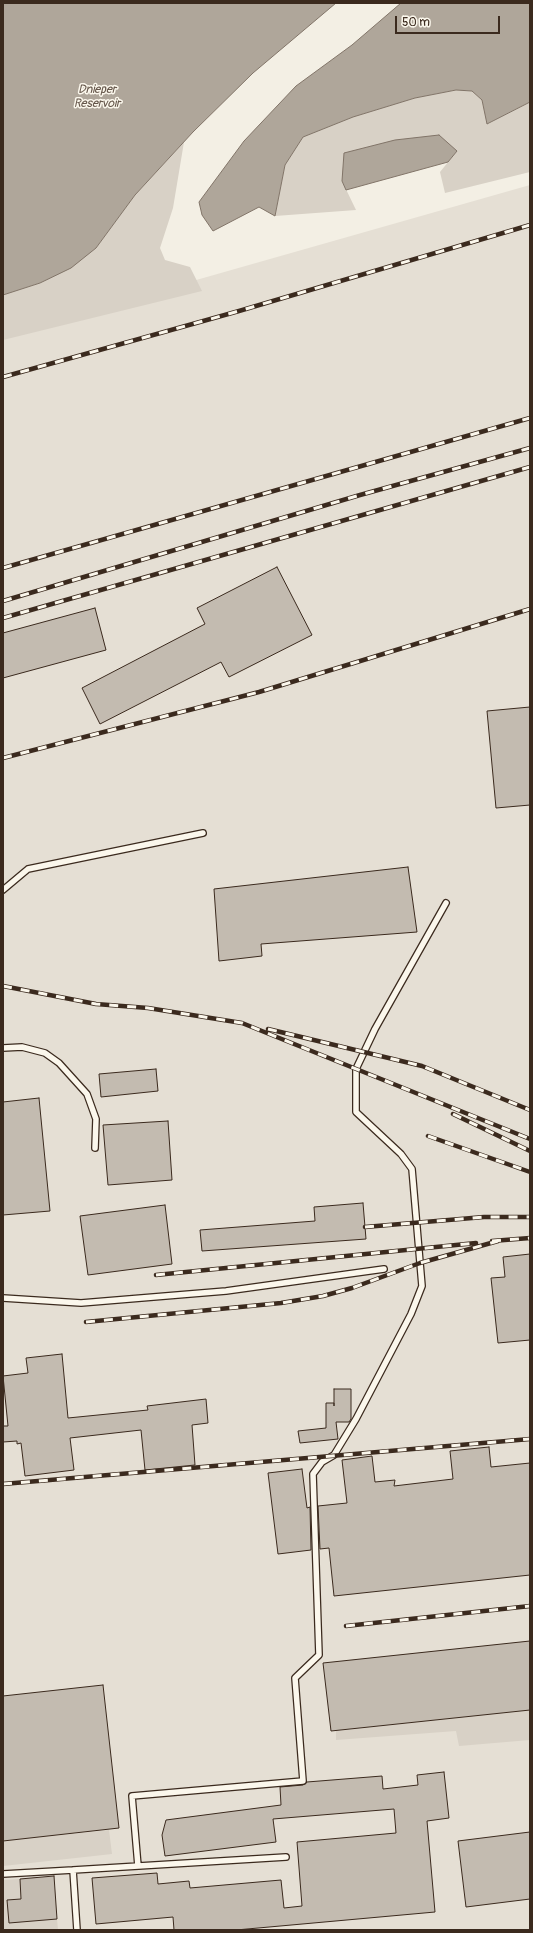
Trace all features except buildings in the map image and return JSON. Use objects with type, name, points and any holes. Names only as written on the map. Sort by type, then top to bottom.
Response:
[{"type":"lane","points":[[3,890],[28,869],[203,833]]},
{"type":"lane","points":[[138,1866],[132,1796],[303,1781],[295,1678],[319,1655],[313,1474],[322,1462],[334,1455],[356,1419],[411,1314],[422,1286],[412,1169],[401,1154],[356,1112],[356,1070],[375,1029],[446,903]]},
{"type":"lane","points":[[3,1048],[22,1046],[45,1053],[59,1063],[88,1094],[96,1119],[95,1148]]},
{"type":"lane","points":[[3,1298],[81,1303],[226,1291],[384,1269]]},
{"type":"lane","points":[[3,1874],[286,1857]]},
{"type":"lane","points":[[73,1870],[78,1930]]},
{"type":"shaded area","points":[[456,90],[472,91],[482,100],[488,124],[530,102],[530,172],[445,193],[440,172],[457,151],[342,181],[356,210],[275,216],[285,165],[303,137],[353,117],[415,98]]},
{"type":"shaded area","points":[[184,142],[173,208],[160,248],[165,260],[190,267],[202,291],[3,340],[3,295],[40,283],[96,248],[135,195]]},
{"type":"shaded area","points":[[530,185],[530,1930],[3,1930],[3,335]]},
{"type":"shaded area","points":[[530,1710],[530,1740],[459,1746],[456,1731],[336,1740],[336,1731]]},
{"type":"shaded area","points":[[109,1830],[112,1854],[3,1866],[3,1841]]},
{"type":"shaded area","points":[[20,1879],[21,1899],[7,1900],[9,1922],[57,1919],[58,1930],[3,1930],[3,1880]]},
{"type":"water","name":"Dnieper Reservoir","points":[[3,3],[336,3],[253,73],[193,132],[135,195],[96,248],[71,268],[40,283],[3,295]]},
{"type":"water","points":[[401,3],[530,3],[530,102],[487,124],[482,100],[472,91],[456,90],[415,98],[353,117],[303,137],[285,165],[275,216],[259,207],[213,231],[202,215],[199,202],[244,141],[296,86],[352,45]]},
{"type":"water","points":[[439,135],[457,151],[448,162],[346,190],[342,181],[344,153],[395,140]]},
{"type":"railway","points":[[3,377],[239,311],[530,225]]},
{"type":"railway","points":[[3,568],[530,418]]},
{"type":"railway","points":[[3,601],[360,495],[530,448]]},
{"type":"railway","points":[[3,618],[530,467]]},
{"type":"railway","points":[[3,758],[259,692],[530,609]]},
{"type":"railway","points":[[3,986],[96,1004],[148,1008],[242,1023],[530,1139]]},
{"type":"railway","points":[[268,1029],[422,1066],[530,1110]]},
{"type":"railway","points":[[453,1114],[530,1151]]},
{"type":"railway","points":[[428,1136],[530,1172]]},
{"type":"railway","points":[[365,1227],[484,1217],[530,1217]]},
{"type":"railway","points":[[492,1241],[530,1238]]},
{"type":"railway","points":[[86,1322],[281,1303],[323,1296],[352,1288],[420,1263],[498,1241]]},
{"type":"railway","points":[[156,1275],[476,1243]]},
{"type":"railway","points":[[3,1484],[530,1439]]},
{"type":"railway","points":[[346,1626],[530,1606]]}]
